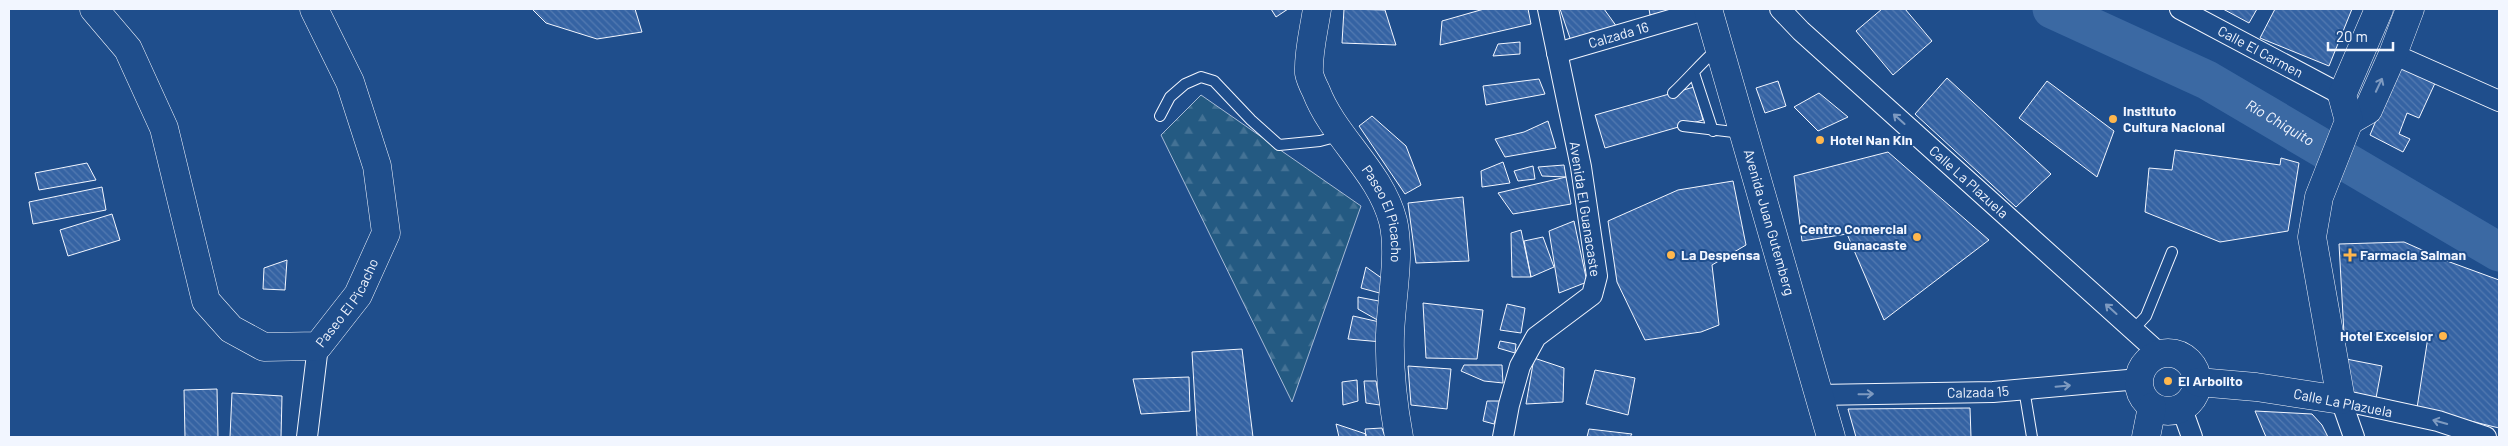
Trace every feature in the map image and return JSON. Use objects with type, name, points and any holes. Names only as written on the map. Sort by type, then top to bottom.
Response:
[{"type":"street","name":"Paseo El Picacho","points":[[94,9],[128,49],[164,128],[206,301],[231,329],[264,346],[318,346],[358,295],[386,233],[378,166],[350,82],[314,9]]},
{"type":"street","name":"Paseo El Picacho","points":[[1317,9],[1309,75],[1320,102],[1340,135],[1366,167],[1381,193],[1393,222],[1395,269],[1390,335],[1391,379],[1399,437]]},
{"type":"street","name":"Avenida El Guanacaste","points":[[1503,437],[1509,405],[1520,366],[1536,338],[1592,295],[1597,276],[1581,167],[1548,9]]},
{"type":"street","name":"Calzada 16","points":[[1557,53],[1708,9]]},
{"type":"street","name":"Avenida Juan Gutemberg","points":[[1708,9],[1829,437]]},
{"type":"street","name":"Calle La Plazuela","points":[[1780,9],[1801,31],[2160,354]]},
{"type":"street","name":"Calle El Carmen","points":[[2180,9],[2342,95]]},
{"type":"street","points":[[2348,125],[2342,95],[2379,9]]},
{"type":"street","points":[[2354,437],[2341,400],[2312,237],[2318,197],[2348,125],[2368,110],[2393,54],[2410,9]]},
{"type":"street","points":[[2393,54],[2499,101]]},
{"type":"street","points":[[307,437],[318,346]]},
{"type":"street","points":[[2160,354],[2178,354],[2186,358],[2197,373],[2198,382],[2194,398],[2182,409],[2167,412],[2152,406],[2141,392],[2139,379],[2144,365],[2160,354]]},
{"type":"street","name":"Calzada 15","points":[[1817,395],[1993,392],[2139,379]]},
{"type":"street","name":"Calle La Plazuela","points":[[2198,382],[2256,387],[2341,400],[2438,421],[2486,437]]},
{"type":"street","points":[[2146,437],[2152,406]]},
{"type":"street","points":[[2182,409],[2192,437]]},
{"type":"lane","points":[[1673,93],[1694,73],[1700,64],[1718,49]]},
{"type":"lane","points":[[1694,73],[1713,131]]},
{"type":"lane","points":[[1160,116],[1170,97],[1186,84],[1201,77],[1214,81],[1251,120],[1279,145],[1320,141],[1340,135]]},
{"type":"lane","points":[[1683,126],[1743,133]]},
{"type":"lane","points":[[2134,330],[2146,316],[2172,252]]},
{"type":"lane","points":[[2024,389],[2032,437]]},
{"type":"green space","points":[[1201,95],[1361,206],[1292,402],[1161,135]]},
{"type":"building","points":[[532,9],[635,9],[642,32],[597,39],[546,23]]},
{"type":"building","points":[[1271,9],[1288,9],[1276,17]]},
{"type":"building","points":[[1344,9],[1385,10],[1396,45],[1342,43]]},
{"type":"building","points":[[1484,9],[1528,9],[1531,24],[1440,45],[1442,21]]},
{"type":"building","points":[[1560,9],[1604,9],[1617,27],[1571,41]]},
{"type":"building","points":[[1649,9],[1679,9],[1650,15]]},
{"type":"building","points":[[1882,9],[1905,9],[1932,41],[1893,75],[1856,31]]},
{"type":"building","points":[[2223,9],[2257,9],[2249,23]]},
{"type":"building","points":[[2275,9],[2352,9],[2329,66],[2260,38]]},
{"type":"building","points":[[1520,42],[1520,54],[1493,56],[1498,44]]},
{"type":"building","points":[[2399,65],[2436,81],[2419,118],[2407,113],[2399,134],[2410,139],[2403,152],[2370,135]]},
{"type":"building","points":[[1947,78],[2051,174],[2016,207],[1915,114]]},
{"type":"building","points":[[1539,79],[1545,94],[1486,105],[1483,86]]},
{"type":"building","points":[[1778,81],[1786,106],[1765,113],[1756,88]]},
{"type":"building","points":[[2047,81],[2114,131],[2097,177],[2019,118]]},
{"type":"building","points":[[1694,87],[1703,120],[1605,148],[1595,115]]},
{"type":"building","points":[[1819,93],[1848,117],[1818,131],[1794,107]]},
{"type":"building","points":[[1372,116],[1406,146],[1421,185],[1405,194],[1359,126]]},
{"type":"building","points":[[1548,121],[1556,148],[1505,157],[1495,139],[1524,132]]},
{"type":"building","points":[[2175,150],[2280,165],[2281,158],[2299,163],[2288,231],[2220,242],[2145,212],[2149,168],[2172,170]]},
{"type":"building","name":"Centro Comercial Guanacaste","points":[[1888,152],[1989,240],[1884,320],[1847,234],[1802,241],[1794,176]]},
{"type":"building","points":[[1503,162],[1510,183],[1482,187],[1481,171]]},
{"type":"building","points":[[87,163],[96,180],[39,190],[35,173]]},
{"type":"building","points":[[1564,165],[1566,177],[1542,176],[1538,167]]},
{"type":"building","points":[[1533,166],[1535,179],[1518,181],[1514,171]]},
{"type":"building","points":[[1566,177],[1571,204],[1513,214],[1498,193]]},
{"type":"building","name":"La Despensa","points":[[1733,181],[1746,245],[1712,265],[1719,325],[1701,332],[1645,340],[1617,282],[1608,221],[1678,190]]},
{"type":"building","points":[[102,187],[106,210],[33,224],[29,202]]},
{"type":"building","points":[[1463,197],[1469,261],[1416,263],[1408,203]]},
{"type":"building","points":[[112,214],[120,240],[68,256],[60,230]]},
{"type":"building","points":[[1574,221],[1587,282],[1559,293],[1549,231]]},
{"type":"building","points":[[1521,230],[1531,277],[1512,277],[1511,233]]},
{"type":"building","points":[[1543,237],[1554,267],[1531,277],[1524,241]]},
{"type":"building","name":"Hotel Excelsior","points":[[2404,242],[2447,261],[2499,280],[2499,428],[2417,408],[2428,337],[2344,334],[2339,244]]},
{"type":"building","points":[[287,260],[285,290],[263,289],[264,268]]},
{"type":"building","points":[[1366,267],[1383,279],[1387,295],[1361,288]]},
{"type":"building","points":[[1358,297],[1384,302],[1381,322],[1358,309]]},
{"type":"building","points":[[1423,303],[1483,310],[1477,359],[1426,358]]},
{"type":"building","points":[[1507,304],[1525,308],[1521,333],[1500,330]]},
{"type":"building","points":[[1353,316],[1384,323],[1382,342],[1348,339]]},
{"type":"building","points":[[1500,341],[1516,344],[1515,353],[1498,348]]},
{"type":"building","points":[[1242,349],[1253,437],[1197,437],[1192,352]]},
{"type":"building","points":[[1534,358],[1564,368],[1563,402],[1526,404]]},
{"type":"building","points":[[2341,358],[2382,366],[2376,398],[2344,390]]},
{"type":"building","points":[[1464,365],[1502,365],[1503,383],[1484,381],[1461,371]]},
{"type":"building","points":[[1408,366],[1451,369],[1447,409],[1411,405]]},
{"type":"building","points":[[1595,370],[1635,378],[1628,415],[1586,404]]},
{"type":"building","points":[[1189,377],[1190,411],[1141,414],[1133,379]]},
{"type":"building","points":[[1357,380],[1358,401],[1343,405],[1342,382]]},
{"type":"building","points":[[1364,381],[1376,381],[1380,405],[1366,403]]},
{"type":"building","points":[[217,389],[218,437],[185,437],[184,390]]},
{"type":"building","points":[[232,393],[282,396],[281,437],[230,437]]},
{"type":"building","points":[[1487,401],[1501,401],[1494,424],[1483,421]]},
{"type":"building","points":[[1970,408],[1971,437],[1856,437],[1848,409]]},
{"type":"building","points":[[2255,411],[2312,414],[2322,425],[2328,437],[2266,437]]},
{"type":"building","points":[[1336,424],[1366,434],[1366,437],[1339,437]]},
{"type":"building","points":[[1382,428],[1385,437],[1366,437],[1365,429]]},
{"type":"building","points":[[1589,429],[1632,434],[1630,437],[1587,437]]},
{"type":"waterway","name":"Río Chiquito","points":[[2052,9],[2207,80],[2499,252]]},
{"type":"place","name":"Instituto Cultura Nacional","points":[[2113,119]]},
{"type":"place","name":"Hotel Nan Kin","points":[[1820,140]]},
{"type":"place","name":"Centro Comercial Guanacaste","points":[[1917,237]]},
{"type":"place","name":"La Despensa","points":[[1671,255]]},
{"type":"place","name":"Farmacia Salman","points":[[2350,255]]},
{"type":"place","name":"Hotel Excelsior","points":[[2443,336]]},
{"type":"place","name":"El Arbolito","points":[[2168,381]]}]
